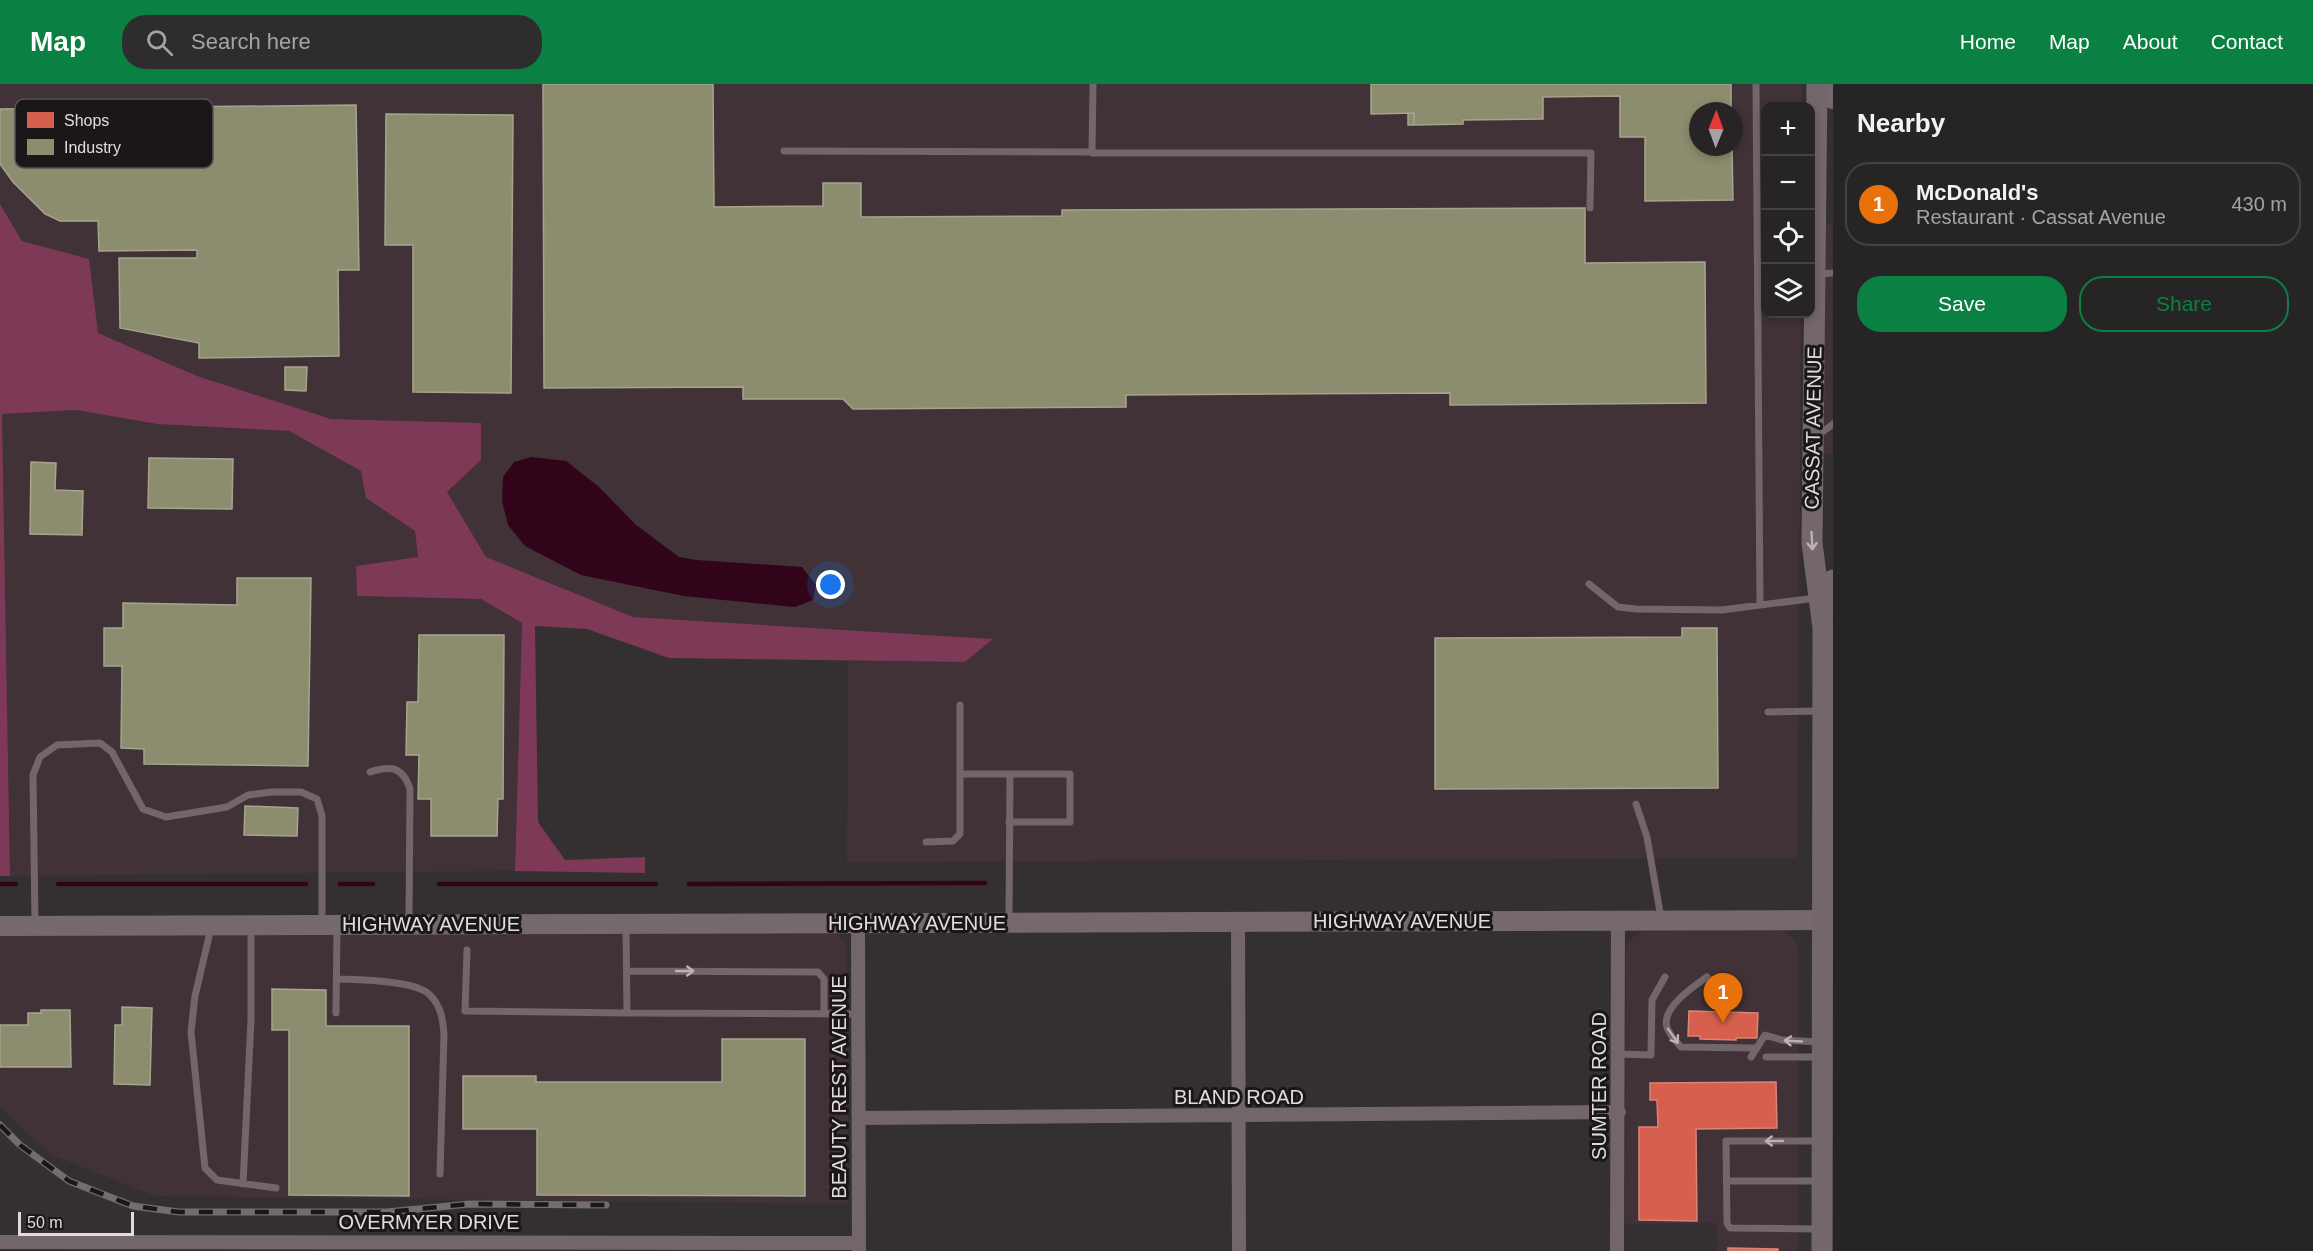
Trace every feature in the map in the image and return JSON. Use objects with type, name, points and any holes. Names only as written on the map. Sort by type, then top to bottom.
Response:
[{"type":"main road","name":"CASSAT AVENUE","points":[[1817,84],[1824,274],[1812,439],[1812,543],[1823,628],[1822,710],[1827,997],[1822,1050],[1827,1110],[1822,1141],[1822,1251]]},
{"type":"main road","name":"CASSAT AVENUE","points":[[1823,628],[1833,580]]},
{"type":"street","points":[[1828,84],[1833,99]]},
{"type":"street","name":"SUMTER ROAD","points":[[1617,1251],[1618,920]]},
{"type":"street","name":"HIGHWAY AVENUE","points":[[0,926],[1827,920]]},
{"type":"street","points":[[1238,921],[1239,1251]]},
{"type":"street","name":"BEAUTY REST AVENUE","points":[[858,923],[859,1247]]},
{"type":"street","name":"BLAND ROAD","points":[[860,1119],[1618,1112]]},
{"type":"street","name":"OVERMYER DRIVE","points":[[0,1242],[95,1246],[859,1247]]},
{"type":"lane","points":[[1092,152],[1093,84]]},
{"type":"lane","points":[[1756,84],[1760,605]]},
{"type":"lane","points":[[784,151],[1591,153],[1590,208]]},
{"type":"lane","points":[[1812,439],[1833,424]]},
{"type":"lane","points":[[1589,584],[1618,607],[1632,609],[1722,610],[1819,598]]},
{"type":"lane","points":[[926,842],[953,841],[960,834],[960,705]]},
{"type":"lane","points":[[1768,712],[1822,710]]},
{"type":"lane","points":[[35,926],[33,775],[40,757],[57,745],[100,743],[112,752],[143,809],[166,817],[227,807],[249,795],[301,792],[317,799],[322,816],[329,924],[337,979],[336,1013]]},
{"type":"lane","points":[[370,772],[384,767],[397,770],[407,779],[410,789],[409,924]]},
{"type":"lane","points":[[960,774],[1070,774],[1070,822],[1009,822]]},
{"type":"lane","points":[[1009,923],[1010,774]]},
{"type":"lane","points":[[1636,804],[1647,837],[1661,920]]},
{"type":"lane","points":[[626,924],[627,1013]]},
{"type":"lane","points":[[211,925],[195,996],[191,1032],[203,1161],[210,1175],[217,1180],[276,1188]]},
{"type":"lane","points":[[243,1184],[250,1020],[251,925]]},
{"type":"lane","points":[[467,950],[465,1011],[859,1014]]},
{"type":"lane","points":[[627,971],[818,972],[824,979],[824,1014]]},
{"type":"lane","points":[[1618,1054],[1651,1054],[1652,1000],[1665,976]]},
{"type":"lane","points":[[1707,977],[1688,990],[1669,1011],[1666,1026],[1671,1035],[1681,1047],[1755,1048]]},
{"type":"lane","points":[[337,979],[408,985],[428,993],[437,1005],[442,1016],[444,1034],[440,1174]]},
{"type":"lane","points":[[1751,1057],[1766,1035],[1822,1050]]},
{"type":"lane","points":[[1766,1057],[1822,1050]]},
{"type":"lane","points":[[1822,1141],[1726,1141],[1726,1223],[1730,1228],[1822,1229]]},
{"type":"lane","points":[[1727,1181],[1822,1181]]},
{"type":"shaded area","points":[[0,84],[1802,84],[1802,102],[1761,102],[1761,318],[1801,318],[1797,858],[847,862],[848,661],[965,662],[992,639],[633,617],[486,557],[447,492],[481,460],[481,423],[331,419],[197,376],[97,332],[89,260],[22,241],[0,204]],"holes":[[[566,461],[599,487],[636,525],[679,557],[696,560],[794,607],[684,596],[581,575],[525,546]]]},
{"type":"shaded area","points":[[0,204],[22,241],[89,259],[98,333],[197,376],[331,419],[481,423],[481,460],[447,492],[486,557],[633,617],[993,639],[965,662],[669,658],[587,629],[535,626],[538,822],[565,860],[645,857],[645,873],[515,871],[522,623],[481,599],[357,596],[356,566],[418,557],[415,531],[366,498],[361,471],[289,431],[157,424],[76,410],[2,414],[10,876],[0,876]]},
{"type":"shaded area","points":[[1821,224],[1833,224],[1833,453],[1819,456]]},
{"type":"shaded area","points":[[76,410],[157,424],[289,431],[361,471],[366,498],[415,531],[418,557],[356,566],[358,596],[481,599],[522,623],[515,871],[10,876],[2,414]]},
{"type":"shaded area","points":[[531,457],[566,461],[599,487],[636,525],[679,557],[802,567],[816,585],[813,600],[795,607],[684,596],[581,575],[525,546],[508,525],[502,501],[503,477],[514,462]]},
{"type":"shaded area","points":[[1770,928],[1782,930],[1794,938],[1798,949],[1798,1251],[1718,1251],[1717,1223],[1625,1224],[1626,949],[1630,940],[1641,932]]},
{"type":"shaded area","points":[[831,931],[840,936],[847,946],[848,1204],[155,1196],[50,1154],[0,1108],[0,934]]},
{"type":"building: Shops","points":[[1689,1011],[1758,1013],[1757,1038],[1700,1039],[1700,1036],[1688,1036]]},
{"type":"building: Shops","points":[[1776,1082],[1777,1128],[1696,1129],[1697,1221],[1639,1220],[1639,1127],[1658,1127],[1657,1100],[1650,1100],[1650,1083]]},
{"type":"building: Shops","points":[[1728,1248],[1778,1249],[1778,1251],[1728,1251]]},
{"type":"building: Industry","points":[[543,84],[713,84],[714,207],[823,206],[823,183],[861,183],[861,217],[1062,216],[1062,210],[1585,208],[1585,263],[1705,262],[1706,403],[1450,405],[1450,393],[1126,395],[1126,407],[853,409],[843,399],[743,399],[743,387],[544,388]]},
{"type":"building: Industry","points":[[1371,84],[1731,84],[1731,102],[1689,102],[1689,156],[1732,156],[1733,200],[1645,201],[1645,137],[1620,137],[1620,96],[1543,97],[1543,119],[1463,120],[1463,124],[1414,125],[1414,113],[1371,114]]},
{"type":"building: Industry","points":[[356,105],[359,270],[338,270],[339,356],[199,358],[199,343],[120,328],[119,258],[197,258],[197,250],[99,251],[98,221],[60,221],[45,214],[13,182],[0,164],[0,109],[15,109],[15,168],[213,168],[213,107]]},
{"type":"building: Industry","points":[[1408,113],[1414,113],[1414,125],[1408,125]]},
{"type":"building: Industry","points":[[386,114],[513,115],[511,393],[413,392],[413,245],[385,245]]},
{"type":"building: Industry","points":[[285,367],[307,367],[306,391],[285,390]]},
{"type":"building: Industry","points":[[149,458],[233,459],[232,509],[148,508]]},
{"type":"building: Industry","points":[[31,462],[56,463],[55,490],[83,491],[82,535],[30,534]]},
{"type":"building: Industry","points":[[237,578],[311,578],[308,766],[144,764],[144,749],[121,748],[122,666],[104,666],[104,628],[123,628],[123,603],[237,605]]},
{"type":"building: Industry","points":[[1682,628],[1717,628],[1718,788],[1435,789],[1435,638],[1682,637]]},
{"type":"building: Industry","points":[[419,635],[504,635],[503,799],[498,799],[497,836],[431,836],[431,799],[418,799],[419,755],[406,755],[407,702],[418,702]]},
{"type":"building: Industry","points":[[245,806],[298,808],[297,836],[244,835]]},
{"type":"building: Industry","points":[[272,989],[326,990],[326,1026],[409,1026],[409,1196],[289,1195],[289,1030],[272,1030]]},
{"type":"building: Industry","points":[[122,1007],[152,1008],[150,1085],[114,1084],[115,1025],[122,1025]]},
{"type":"building: Industry","points":[[41,1010],[70,1010],[71,1067],[0,1067],[0,1025],[28,1025],[28,1013],[41,1013]]},
{"type":"building: Industry","points":[[722,1039],[805,1039],[805,1196],[537,1195],[537,1129],[463,1129],[463,1076],[536,1076],[536,1082],[722,1082]]},
{"type":"waterway","points":[[689,884],[985,883]]},
{"type":"waterway","points":[[0,884],[16,884]]},
{"type":"waterway","points":[[58,884],[306,884]]},
{"type":"waterway","points":[[340,884],[373,884]]},
{"type":"waterway","points":[[439,884],[656,884]]},
{"type":"railway","points":[[0,1125],[20,1145],[69,1181],[133,1206],[179,1212],[387,1212],[469,1204],[606,1205]]},
{"type":"place","name":"McDonald's","points":[[1723,1023]]}]
